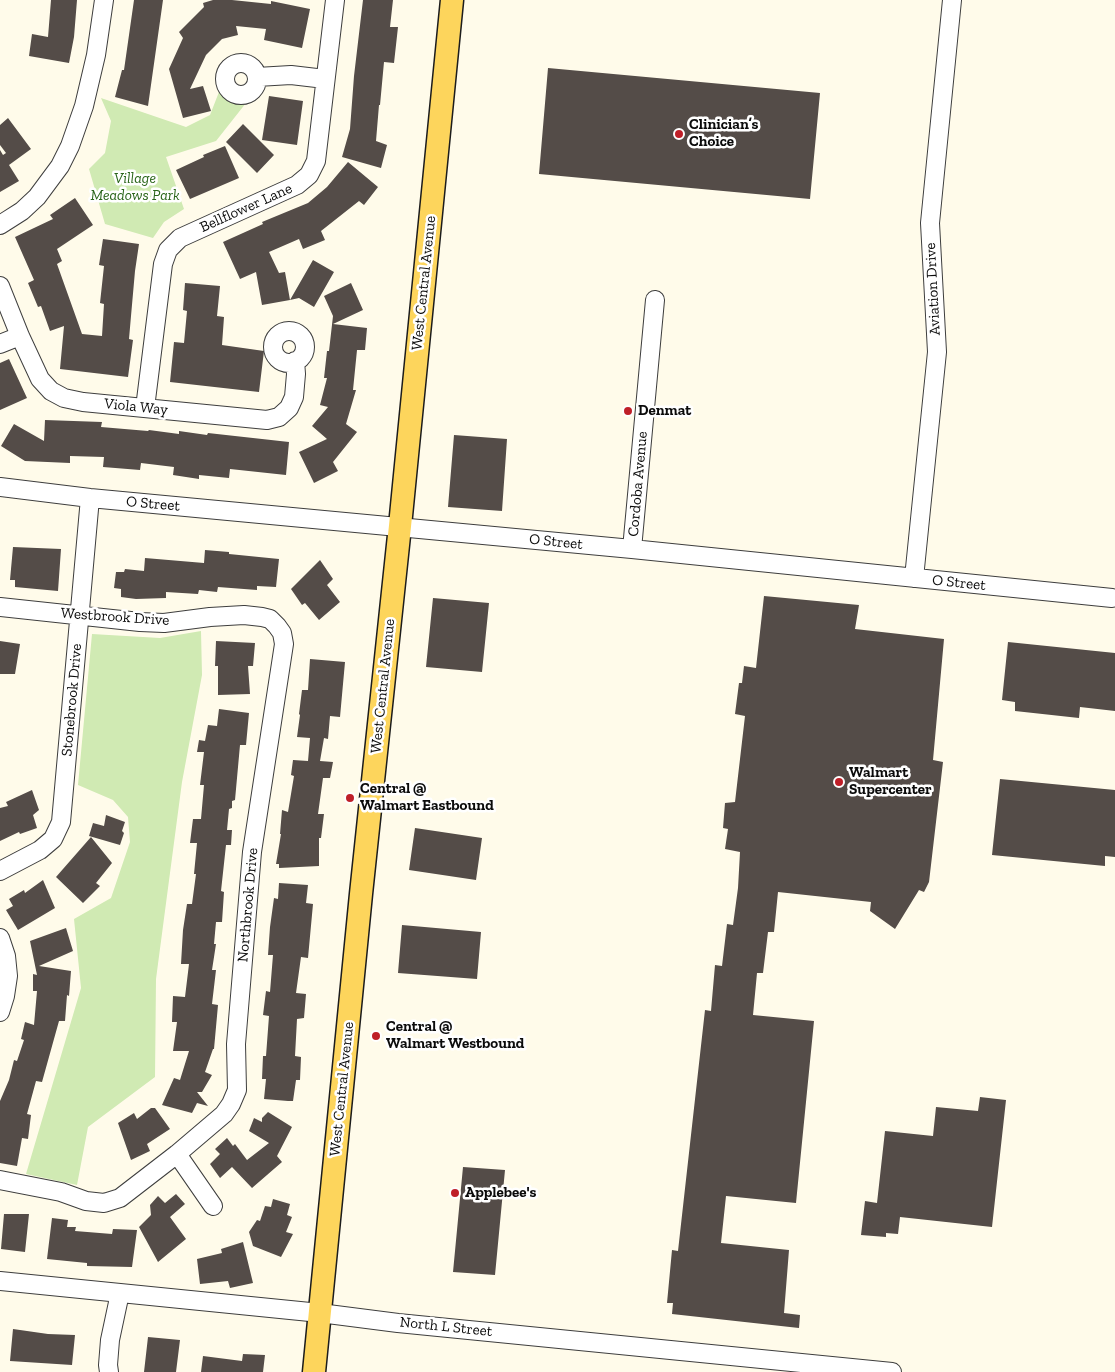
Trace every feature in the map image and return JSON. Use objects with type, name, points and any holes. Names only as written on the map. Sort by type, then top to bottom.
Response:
[{"type":"main road","name":"West Central Avenue","points":[[314,1372],[452,0]]},
{"type":"street","points":[[0,225],[22,211],[36,197],[60,166],[70,146],[84,106],[96,55],[104,0]]},
{"type":"street","name":"Bellflower Lane","points":[[145,408],[163,264],[168,250],[180,238],[297,185],[309,175],[316,161],[335,0]]},
{"type":"street","name":"Aviation Drive","points":[[914,578],[937,352],[930,223],[952,0]]},
{"type":"street","points":[[257,77],[291,75],[325,79]]},
{"type":"street","name":"Viola Way","points":[[0,286],[40,379],[51,391],[64,398],[83,402],[267,420],[279,416],[289,408],[294,396],[295,361]]},
{"type":"street","name":"Cordoba Avenue","points":[[632,549],[655,300]]},
{"type":"street","points":[[0,344],[20,336]]},
{"type":"street","name":"O Street","points":[[0,488],[400,526],[1112,598]]},
{"type":"street","name":"Stonebrook Drive","points":[[0,871],[40,850],[54,839],[61,822],[90,498]]},
{"type":"street","name":"Westbrook Drive","points":[[0,607],[164,623],[244,615],[270,619],[282,634]]},
{"type":"street","name":"Northbrook Drive","points":[[0,1180],[62,1192],[86,1201],[104,1203],[120,1198],[177,1154],[224,1114],[231,1104],[237,1090],[236,1044],[252,852],[284,644],[282,634]]},
{"type":"street","points":[[0,938],[6,956],[8,976],[0,1012]]},
{"type":"street","points":[[177,1154],[213,1206]]},
{"type":"street","name":"North L Street","points":[[0,1281],[892,1372]]},
{"type":"street","points":[[109,1372],[110,1340],[120,1293]]},
{"type":"green space","name":"Village Meadows Park","points":[[219,92],[246,103],[216,141],[166,157],[184,209],[164,222],[153,238],[105,224],[89,169],[105,153],[111,121],[101,98],[186,127],[210,115]]},
{"type":"green space","points":[[201,631],[202,675],[182,782],[156,979],[155,1077],[88,1127],[77,1185],[26,1174],[81,988],[74,919],[111,898],[130,842],[128,817],[113,800],[78,785],[92,634],[160,638]]},
{"type":"building","points":[[51,0],[77,0],[74,37],[69,63],[29,56],[32,34],[48,37]]},
{"type":"building","points":[[134,0],[163,0],[148,106],[115,97],[122,70],[124,70]]},
{"type":"building","points":[[213,0],[271,4],[271,1],[310,9],[302,48],[264,40],[266,29],[236,26],[238,35],[222,39],[206,55],[190,89],[203,86],[211,111],[183,118],[169,69],[183,38],[179,32],[204,7],[203,3]]},
{"type":"building","points":[[363,0],[393,0],[390,27],[398,27],[394,63],[384,62],[376,141],[387,145],[381,168],[342,157],[350,129]]},
{"type":"building","name":"Clinician’s Choice","points":[[548,68],[820,93],[810,199],[539,174]]},
{"type":"building","points":[[269,96],[303,101],[297,145],[262,140]]},
{"type":"building","points":[[8,118],[31,149],[9,165],[19,181],[0,192],[0,150],[3,155],[6,153],[0,145],[0,125]]},
{"type":"building","points":[[243,124],[274,155],[257,173],[226,142]]},
{"type":"building","points":[[225,146],[239,178],[190,199],[176,170],[204,157],[203,155]]},
{"type":"building","points":[[348,162],[378,187],[364,205],[359,201],[321,231],[325,240],[303,249],[299,239],[269,252],[279,273],[285,272],[290,300],[262,305],[256,272],[240,279],[223,242],[263,224],[262,222],[308,203],[327,187]]},
{"type":"building","points":[[75,198],[93,225],[57,249],[62,261],[57,264],[82,334],[102,336],[104,304],[100,303],[104,266],[99,265],[103,239],[139,244],[129,339],[133,340],[128,377],[60,369],[64,326],[50,331],[41,306],[38,307],[28,283],[34,280],[15,237],[53,219],[50,215]]},
{"type":"building","points":[[313,260],[334,272],[314,307],[299,298],[290,300]]},
{"type":"building","points":[[185,283],[220,286],[217,316],[224,317],[222,345],[264,351],[259,392],[170,382],[174,342],[184,343],[187,311],[183,310]]},
{"type":"building","points":[[351,283],[363,310],[333,324],[367,328],[365,350],[357,350],[353,390],[356,390],[346,424],[357,432],[333,462],[338,471],[314,483],[299,452],[327,439],[312,426],[328,407],[320,405],[327,378],[324,378],[333,316],[324,296]]},
{"type":"building","points":[[9,359],[27,398],[0,410],[0,363]]},
{"type":"building","points":[[45,420],[102,422],[101,427],[179,434],[179,431],[207,435],[208,433],[289,442],[286,475],[230,469],[229,478],[199,475],[199,479],[173,475],[174,467],[141,463],[140,470],[103,467],[104,457],[70,456],[70,463],[25,461],[1,446],[14,424],[44,441]]},
{"type":"building","points":[[454,435],[507,439],[502,511],[448,507]]},
{"type":"building","points":[[13,547],[61,549],[58,591],[15,587],[15,580],[10,580]]},
{"type":"building","points":[[205,550],[279,559],[276,587],[257,586],[257,590],[218,587],[217,592],[199,590],[198,594],[166,592],[166,598],[136,599],[121,597],[121,589],[114,588],[116,572],[124,572],[125,569],[144,571],[145,558],[204,563]]},
{"type":"building","points":[[320,560],[333,579],[327,585],[340,602],[319,620],[305,603],[302,605],[291,589]]},
{"type":"building","name":"Walmart Supercenter","points":[[764,596],[859,605],[855,629],[944,639],[933,760],[943,762],[929,882],[924,892],[919,890],[895,929],[870,911],[871,902],[778,892],[774,932],[768,932],[763,973],[757,973],[753,1015],[814,1021],[796,1203],[726,1196],[721,1243],[789,1250],[784,1313],[800,1315],[799,1328],[672,1314],[673,1303],[667,1303],[672,1250],[678,1251],[705,1010],[711,1011],[715,965],[722,966],[727,924],[733,925],[740,852],[725,849],[728,829],[723,828],[725,803],[735,802],[745,716],[735,714],[739,683],[742,683],[744,666],[756,668]]},
{"type":"building","points":[[433,598],[489,603],[482,672],[426,667]]},
{"type":"building","points":[[0,641],[20,644],[15,674],[0,674]]},
{"type":"building","points":[[216,641],[255,643],[253,666],[248,666],[250,694],[218,695],[218,666],[215,666]]},
{"type":"building","points":[[1008,642],[1115,653],[1115,711],[1080,707],[1079,718],[1015,711],[1015,702],[1002,700]]},
{"type":"building","points":[[310,659],[345,662],[340,717],[330,716],[328,739],[324,738],[320,761],[333,762],[330,778],[323,778],[318,814],[324,814],[321,838],[319,838],[319,866],[279,868],[279,864],[276,864],[281,834],[282,810],[288,812],[294,776],[291,775],[293,760],[308,761],[310,738],[297,737],[302,690],[308,690]]},
{"type":"building","points":[[219,709],[249,713],[246,745],[240,745],[235,800],[232,801],[232,808],[229,809],[227,830],[232,830],[231,845],[226,845],[221,891],[224,892],[222,922],[216,922],[214,944],[216,944],[212,970],[216,970],[212,1004],[218,1005],[214,1049],[205,1072],[212,1075],[202,1092],[197,1092],[208,1106],[197,1103],[192,1113],[162,1105],[174,1078],[180,1080],[189,1051],[173,1051],[177,1022],[172,1022],[173,996],[185,997],[189,964],[181,964],[187,904],[192,904],[196,874],[194,874],[197,843],[190,843],[193,819],[201,819],[204,785],[200,785],[204,752],[197,752],[199,740],[205,741],[208,725],[217,726]]},
{"type":"building","points":[[1000,779],[1115,790],[1115,857],[1105,856],[1105,866],[992,855]]},
{"type":"building","points":[[32,790],[39,810],[33,815],[37,828],[20,834],[19,832],[0,841],[0,808],[8,806],[6,802]]},
{"type":"building","points":[[106,815],[125,822],[120,845],[89,836],[93,823],[104,826]]},
{"type":"building","points":[[415,828],[482,838],[476,880],[409,870]]},
{"type":"building","points":[[91,837],[112,863],[96,883],[100,886],[83,903],[56,877]]},
{"type":"building","points":[[43,880],[55,908],[18,930],[6,910],[13,906],[9,899],[24,890],[25,893]]},
{"type":"building","points":[[279,883],[308,885],[306,903],[313,904],[308,958],[301,957],[296,993],[306,994],[304,1018],[297,1019],[295,1056],[301,1057],[300,1080],[296,1080],[293,1101],[264,1099],[266,1079],[262,1079],[263,1056],[266,1056],[269,1016],[263,1015],[266,991],[270,992],[273,955],[268,955],[270,927],[274,898],[278,899]]},
{"type":"building","points":[[402,925],[481,932],[477,979],[398,973]]},
{"type":"building","points":[[66,928],[73,951],[39,966],[71,971],[65,1021],[59,1021],[42,1082],[36,1081],[27,1114],[31,1115],[28,1139],[22,1138],[17,1166],[0,1163],[0,1101],[9,1080],[14,1060],[17,1061],[24,1040],[21,1039],[25,1022],[34,1025],[37,991],[33,991],[33,974],[37,975],[30,941]]},
{"type":"building","points":[[980,1097],[1006,1100],[992,1227],[900,1217],[898,1234],[886,1233],[886,1237],[861,1235],[865,1201],[877,1203],[885,1131],[933,1136],[936,1107],[978,1111]]},
{"type":"building","points":[[151,1108],[155,1108],[170,1129],[147,1144],[150,1151],[131,1160],[118,1123],[134,1113],[137,1119]]},
{"type":"building","points":[[268,1112],[292,1127],[277,1156],[282,1162],[252,1188],[232,1167],[220,1178],[210,1164],[220,1154],[215,1149],[227,1138],[233,1146],[235,1144],[247,1160],[269,1143],[249,1131],[254,1118],[262,1122],[262,1118]]},
{"type":"building","points":[[463,1167],[505,1170],[495,1275],[453,1272]]},
{"type":"building","points":[[176,1194],[185,1204],[170,1217],[186,1239],[158,1262],[139,1227],[151,1215],[150,1205],[158,1196],[165,1203]]},
{"type":"building","points":[[273,1199],[290,1204],[287,1215],[292,1217],[286,1232],[293,1234],[281,1257],[253,1246],[249,1232],[257,1220],[260,1221],[265,1206],[271,1207]]},
{"type":"building","points":[[4,1214],[29,1214],[25,1252],[1,1249]]},
{"type":"building","points":[[52,1218],[68,1220],[67,1227],[76,1227],[75,1231],[112,1234],[113,1229],[137,1230],[132,1267],[87,1266],[87,1263],[47,1259]]},
{"type":"building","points":[[243,1242],[253,1283],[230,1288],[228,1281],[200,1284],[197,1259],[222,1253],[221,1249]]},
{"type":"building","points":[[13,1329],[48,1334],[75,1335],[72,1365],[10,1361]]},
{"type":"building","points":[[148,1337],[180,1340],[176,1372],[144,1372]]},
{"type":"building","points":[[243,1354],[265,1355],[263,1372],[201,1372],[203,1356],[242,1361]]},
{"type":"place","name":"Clinician’s Choice","points":[[679,134]]},
{"type":"place","name":"Denmat","points":[[628,411]]},
{"type":"place","name":"Walmart Supercenter","points":[[839,782]]},
{"type":"place","name":"Central @ Walmart Eastbound","points":[[350,798]]},
{"type":"place","name":"Central @ Walmart Westbound","points":[[376,1036]]},
{"type":"place","name":"Applebee's","points":[[455,1193]]}]
